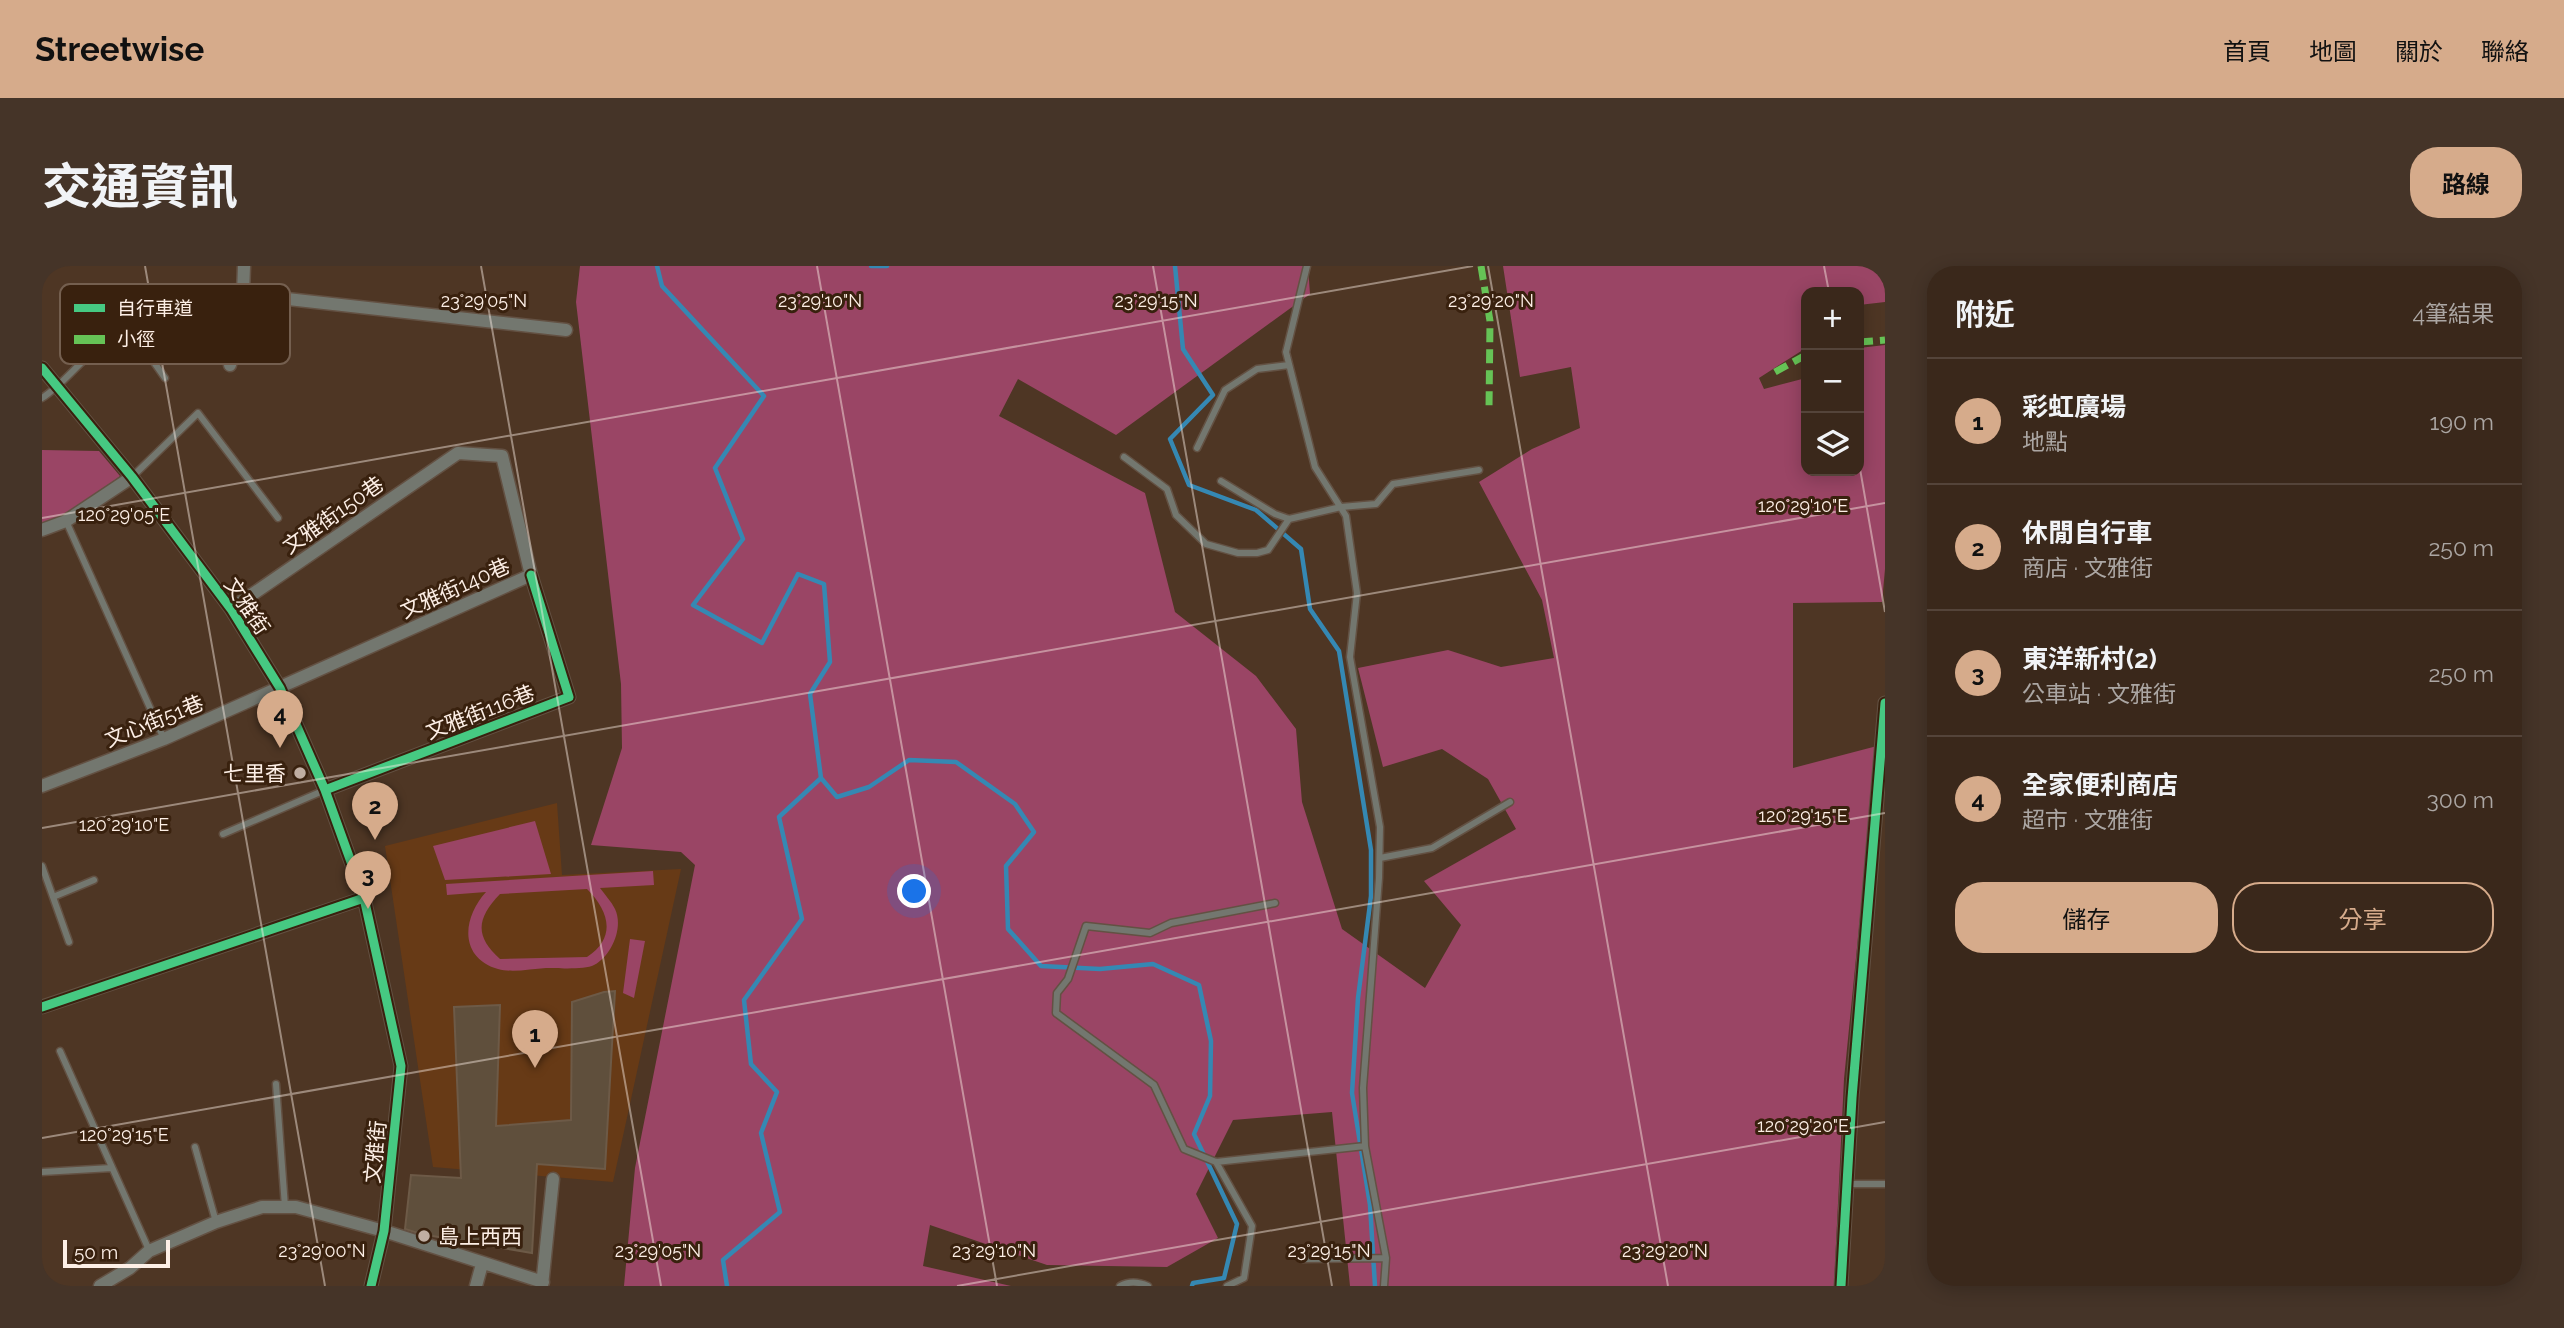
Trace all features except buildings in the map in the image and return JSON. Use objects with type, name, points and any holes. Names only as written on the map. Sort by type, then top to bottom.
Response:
[{"type":"street","points":[[243,284],[244,266]]},
{"type":"street","points":[[290,299],[566,330]]},
{"type":"street","name":"文雅街","points":[[42,368],[132,477],[230,610],[280,688],[325,789],[364,898],[401,1066],[384,1231],[371,1286]]},
{"type":"street","name":"文雅街140巷","points":[[280,688],[531,575],[502,456],[458,453]]},
{"type":"street","name":"文雅街150巷","points":[[230,610],[458,453]]},
{"type":"street","points":[[42,530],[66,520],[132,477]]},
{"type":"street","name":"文雅街116巷","points":[[325,789],[569,697],[531,575]]},
{"type":"street","name":"文心街51巷","points":[[42,786],[164,739],[280,688]]},
{"type":"street","points":[[1841,1286],[1846,1184],[1885,703]]},
{"type":"street","points":[[42,1007],[364,898]]},
{"type":"street","points":[[100,1286],[130,1268],[149,1251],[216,1222],[261,1207],[296,1207],[384,1231],[543,1284],[553,1179]]},
{"type":"street","points":[[475,1286],[482,1264]]},
{"type":"lane","points":[[1307,266],[1286,352],[1315,467],[1346,516],[1357,593],[1350,657],[1380,827],[1363,1088],[1365,1146],[1383,1258],[1384,1286]]},
{"type":"lane","points":[[42,398],[82,364]]},
{"type":"lane","points":[[155,364],[165,378]]},
{"type":"lane","points":[[1197,448],[1225,390],[1257,369],[1289,365]]},
{"type":"lane","points":[[132,477],[198,414],[278,518]]},
{"type":"lane","points":[[1124,457],[1167,489],[1175,515],[1206,544],[1238,553],[1268,550],[1287,522],[1341,507],[1376,504],[1393,484],[1479,470]]},
{"type":"lane","points":[[1221,481],[1287,522]]},
{"type":"lane","points":[[66,520],[164,739]]},
{"type":"lane","points":[[223,834],[325,789]]},
{"type":"lane","points":[[1380,858],[1432,848],[1510,802]]},
{"type":"lane","points":[[42,866],[69,942]]},
{"type":"lane","points":[[53,897],[94,880]]},
{"type":"lane","points":[[1275,903],[1171,923],[1150,933],[1086,926],[1070,974],[1057,993],[1056,1013],[1154,1085],[1184,1149],[1214,1161],[1365,1146]]},
{"type":"lane","points":[[60,1051],[149,1251]]},
{"type":"lane","points":[[276,1084],[285,1207]]},
{"type":"lane","points":[[195,1147],[216,1222]]},
{"type":"lane","points":[[1214,1161],[1252,1226],[1244,1278],[1227,1286]]},
{"type":"lane","points":[[42,1172],[112,1168]]},
{"type":"lane","points":[[1846,1184],[1885,1184]]},
{"type":"lane","points":[[1303,1259],[1383,1258]]},
{"type":"lane","points":[[1120,1286],[1125,1283],[1148,1286]]},
{"type":"shaded area","points":[[580,266],[1308,266],[1310,294],[1116,435],[1018,379],[999,416],[1145,493],[1175,612],[1256,676],[1296,729],[1302,802],[1342,929],[1425,988],[1461,925],[1424,881],[1516,829],[1488,779],[1442,749],[1383,767],[1358,668],[1448,650],[1501,667],[1554,658],[1542,600],[1479,482],[1532,449],[1580,428],[1571,367],[1520,377],[1503,266],[1885,266],[1885,302],[1864,304],[1864,287],[1801,287],[1801,351],[1759,378],[1764,389],[1801,379],[1801,476],[1864,476],[1864,347],[1885,345],[1885,569],[1882,602],[1793,603],[1793,768],[1877,746],[1844,1079],[1834,1286],[1350,1286],[1332,1112],[1233,1120],[1196,1194],[1218,1238],[1167,1267],[1047,1265],[930,1225],[923,1266],[1011,1286],[624,1286],[635,1168],[695,865],[681,852],[591,845],[622,748],[621,684],[576,302]]},
{"type":"shaded area","points":[[42,450],[99,451],[120,476],[79,509],[42,530]]},
{"type":"shaded area","points":[[557,803],[562,875],[681,869],[613,1182],[433,1167],[385,846]]},
{"type":"shaded area","points":[[535,821],[551,874],[445,880],[433,846]]},
{"type":"shaded area","points":[[653,871],[654,885],[600,888],[615,909],[618,925],[614,941],[606,955],[594,965],[515,971],[498,969],[485,963],[471,946],[469,924],[478,902],[486,892],[447,895],[446,884]],"holes":[[[587,889],[605,915],[606,932],[597,949],[587,957],[500,959],[486,943],[483,919],[500,894]]]},
{"type":"shaded area","points":[[630,939],[645,941],[634,998],[623,993]]},
{"type":"waterway","points":[[657,266],[662,286],[764,396],[715,468],[743,539],[693,605],[762,643],[798,574],[824,584],[830,662],[810,694],[821,778],[779,817],[802,919],[744,1000],[751,1064],[777,1092],[761,1133],[780,1212],[723,1260],[727,1286]]},
{"type":"waterway","points":[[871,266],[887,266]]},
{"type":"waterway","points":[[1175,266],[1183,349],[1213,395],[1170,439],[1189,485],[1256,510],[1301,549],[1310,609],[1339,651],[1371,850],[1371,896],[1358,998],[1352,1093],[1370,1205],[1375,1286]]},
{"type":"waterway","points":[[821,778],[837,797],[869,787],[909,760],[956,762],[1015,804],[1034,832],[1006,866],[1008,929],[1041,966],[1100,969],[1153,964],[1199,985],[1211,1041],[1210,1096],[1194,1134],[1237,1224],[1224,1278],[1193,1283],[1192,1286]]},
{"type":"marked path","points":[[1481,266],[1490,321],[1489,409]]},
{"type":"marked path","points":[[1864,342],[1885,340]]},
{"type":"marked path","points":[[1775,372],[1801,358]]},
{"type":"cycle path","points":[[42,368],[132,477],[231,609],[280,688],[325,790],[364,898],[401,1066],[384,1231],[371,1286]]},
{"type":"cycle path","points":[[325,790],[569,697],[531,575]]},
{"type":"cycle path","points":[[1841,1286],[1852,1098],[1885,703]]},
{"type":"cycle path","points":[[42,1007],[364,898]]},
{"type":"place","name":"全家便利商店","points":[[280,748]]},
{"type":"place","name":"七里香","points":[[300,773]]},
{"type":"place","name":"休閒自行車","points":[[375,840]]},
{"type":"place","name":"東洋新村(2)","points":[[368,909]]},
{"type":"place","name":"彩虹廣場","points":[[535,1068]]},
{"type":"place","name":"島上西西","points":[[424,1236]]}]
